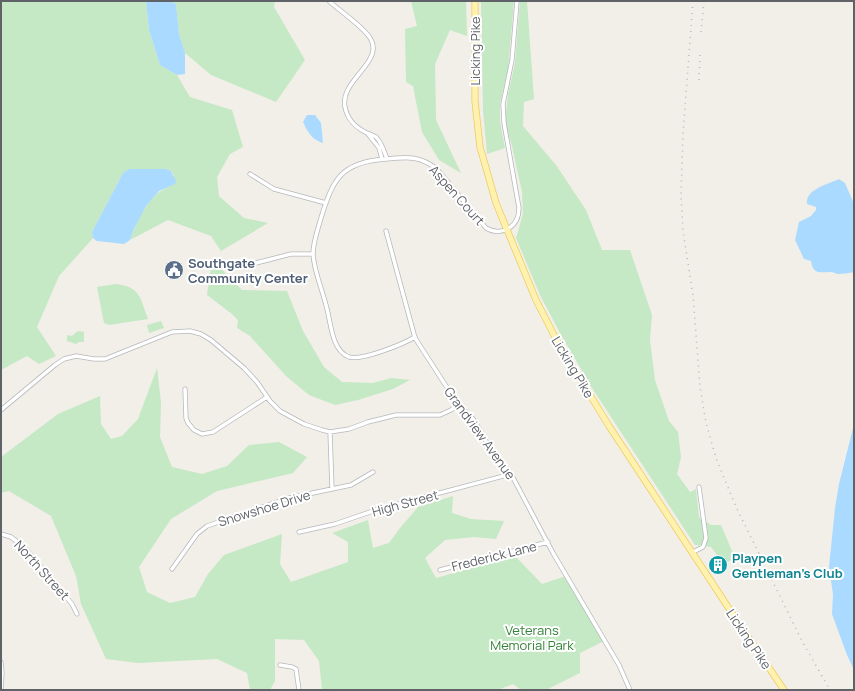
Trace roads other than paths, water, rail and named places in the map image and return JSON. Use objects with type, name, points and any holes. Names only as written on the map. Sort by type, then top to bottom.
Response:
[{"type":"main road","name":"Licking Pike","points":[[475,1],[476,101],[478,134],[483,161],[496,203],[536,300],[557,341],[609,426],[784,690]]},
{"type":"street","points":[[329,1],[355,22],[368,35],[372,42],[372,56],[349,86],[345,97],[344,106],[347,115],[353,123],[374,136],[379,141],[387,159]]},
{"type":"street","points":[[507,229],[517,222],[519,216],[517,194],[504,123],[503,104],[512,60],[517,1]]},
{"type":"street","points":[[367,133],[379,148],[382,159]]},
{"type":"street","name":"Aspen Court","points":[[415,337],[359,358],[350,357],[342,353],[337,346],[317,275],[313,254],[314,244],[326,203],[332,187],[343,173],[357,164],[372,160],[413,158],[430,164],[437,169],[486,228],[495,232],[507,229]]},
{"type":"street","points":[[250,174],[274,189],[326,203]]},
{"type":"street","name":"Grandview Avenue","points":[[386,231],[415,337],[458,404],[474,420],[495,457],[509,470],[548,542],[619,665],[630,690]]},
{"type":"street","points":[[256,263],[289,255],[313,254]]},
{"type":"street","points":[[1,410],[54,365],[64,359],[76,356],[94,360],[105,359],[178,331],[195,331],[204,335],[246,370],[261,387],[267,397],[286,415],[304,424],[330,432],[348,429],[392,415],[440,415],[451,410],[458,404]]},
{"type":"street","points":[[186,389],[186,418],[194,430],[202,434],[213,432],[267,397]]},
{"type":"street","points":[[330,432],[332,489]]},
{"type":"street","name":"Snowshoe Drive","points":[[172,569],[197,534],[207,526],[289,498],[351,485],[372,472]]},
{"type":"street","name":"High Street","points":[[299,532],[335,524],[376,510],[511,474]]},
{"type":"street","points":[[693,552],[703,547],[706,538],[699,488]]},
{"type":"street","name":"North Street","points":[[1,534],[11,537],[24,547],[72,604],[77,614]]},
{"type":"street","name":"Frederick Lane","points":[[440,570],[548,542]]},
{"type":"street","points":[[1,662],[1,689]]},
{"type":"street","points":[[280,666],[292,667],[296,669],[299,690]]},
{"type":"water","points":[[146,1],[169,1],[176,4],[179,34],[185,53],[185,74],[177,75],[160,65],[149,30]]},
{"type":"water","points":[[307,115],[315,115],[321,123],[323,143],[319,142],[310,135],[306,129],[303,122]]},
{"type":"water","points":[[129,169],[166,169],[171,171],[176,181],[175,184],[159,191],[146,206],[130,240],[124,244],[97,241],[93,238],[92,232],[123,173]]},
{"type":"water","points":[[839,179],[845,183],[854,204],[854,272],[837,274],[832,272],[818,272],[813,269],[811,261],[804,259],[795,240],[799,222],[811,216],[816,210],[816,207],[807,204],[807,199],[810,194],[818,188]]},
{"type":"water","points":[[854,424],[854,670],[832,614],[833,594],[829,567],[839,484]]},
{"type":"railway","points":[[693,1],[683,134],[681,195],[683,231],[693,295],[700,387],[706,423],[717,461],[737,509],[803,643],[830,690]]},
{"type":"railway","points":[[701,32],[704,1]]},
{"type":"railway","points":[[699,80],[700,53]]},
{"type":"place","name":"Southgate Community Center","points":[[174,270]]},
{"type":"place","name":"Playpen Gentleman's Club","points":[[718,565]]},
{"type":"park label","name":"Veterans Memorial Park","points":[[532,638]]}]
